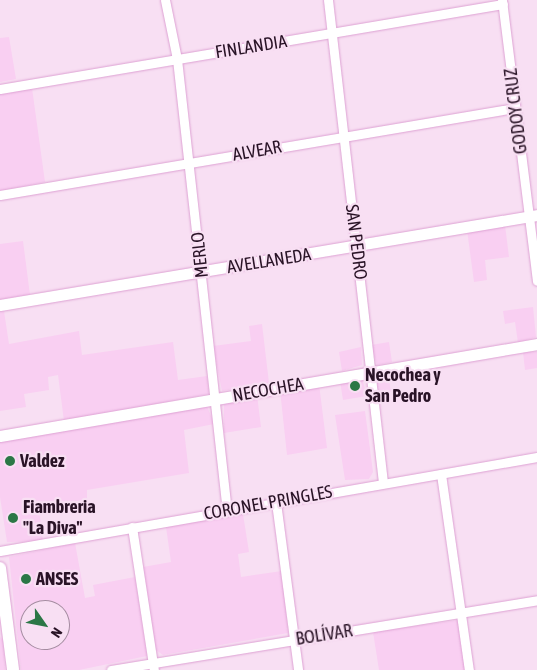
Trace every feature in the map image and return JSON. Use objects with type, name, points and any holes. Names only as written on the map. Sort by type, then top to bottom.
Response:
[{"type":"main road","points":[[0,568],[4,630],[13,670]]},
{"type":"street","name":"MERLO","points":[[165,0],[177,59],[227,510]]},
{"type":"street","name":"SAN PEDRO","points":[[328,0],[342,137],[357,246],[383,483]]},
{"type":"street","name":"FINLANDIA","points":[[0,89],[332,35],[502,2]]},
{"type":"street","name":"GODOY CRUZ","points":[[502,2],[515,108],[533,216],[537,280]]},
{"type":"street","name":"ALVEAR","points":[[0,195],[515,108]]},
{"type":"street","name":"AVELLANEDA","points":[[0,305],[533,216]]},
{"type":"street","name":"NECOCHEA","points":[[0,436],[537,344]]},
{"type":"street","name":"CORONEL PRINGLES","points":[[0,551],[537,457]]},
{"type":"street","points":[[441,474],[469,670]]},
{"type":"street","points":[[276,502],[298,670]]},
{"type":"street","points":[[132,527],[154,666]]},
{"type":"street","name":"BOLÍVAR","points":[[111,670],[154,666],[294,640],[537,600]]},
{"type":"shaded area","points":[[9,37],[16,79],[0,82],[0,38]]},
{"type":"shaded area","points":[[32,88],[45,182],[0,191],[0,93]]},
{"type":"shaded area","points":[[505,225],[509,257],[485,260],[487,280],[474,282],[467,230]]},
{"type":"shaded area","points":[[23,241],[30,295],[0,301],[0,244]]},
{"type":"shaded area","points":[[533,307],[536,337],[518,343],[515,322],[505,324],[503,311]]},
{"type":"shaded area","points":[[4,311],[9,344],[79,331],[82,355],[173,342],[178,380],[207,376],[209,394],[64,421],[58,375],[48,377],[49,390],[24,394],[26,407],[0,411],[0,312]]},
{"type":"shaded area","points":[[262,324],[269,383],[222,391],[213,346],[251,341],[249,326]]},
{"type":"shaded area","points":[[389,342],[392,362],[377,365],[371,345]]},
{"type":"shaded area","points":[[361,347],[362,365],[342,371],[339,352]]},
{"type":"shaded area","points":[[523,352],[537,352],[537,368],[525,370]]},
{"type":"shaded area","points":[[388,373],[391,392],[376,395],[376,376]]},
{"type":"shaded area","points":[[362,378],[367,396],[343,400],[340,381]]},
{"type":"shaded area","points":[[319,384],[327,448],[287,455],[280,390]]},
{"type":"shaded area","points":[[257,395],[261,427],[224,433],[224,402]]},
{"type":"shaded area","points":[[207,406],[214,424],[184,430],[189,473],[87,490],[87,499],[39,509],[43,541],[7,542],[0,497],[0,441]]},
{"type":"shaded area","points":[[365,411],[373,472],[369,479],[345,480],[335,415]]},
{"type":"shaded area","points":[[243,514],[249,552],[238,554],[241,577],[282,571],[288,633],[163,655],[156,650],[143,567],[171,562],[166,527]]},
{"type":"shaded area","points":[[75,543],[85,598],[95,596],[93,585],[135,577],[147,656],[79,670],[21,670],[9,557]]},
{"type":"shaded area","points":[[459,620],[466,670],[379,670],[373,632]]},
{"type":"shaded area","points":[[0,637],[3,640],[5,670],[0,670]]},
{"type":"place","name":"Necochea y San Pedro","points":[[355,386]]},
{"type":"place","name":"Valdez","points":[[10,461]]},
{"type":"place","name":"Fiambreria \"La Diva\"","points":[[13,518]]},
{"type":"place","name":"ANSES","points":[[26,579]]}]
